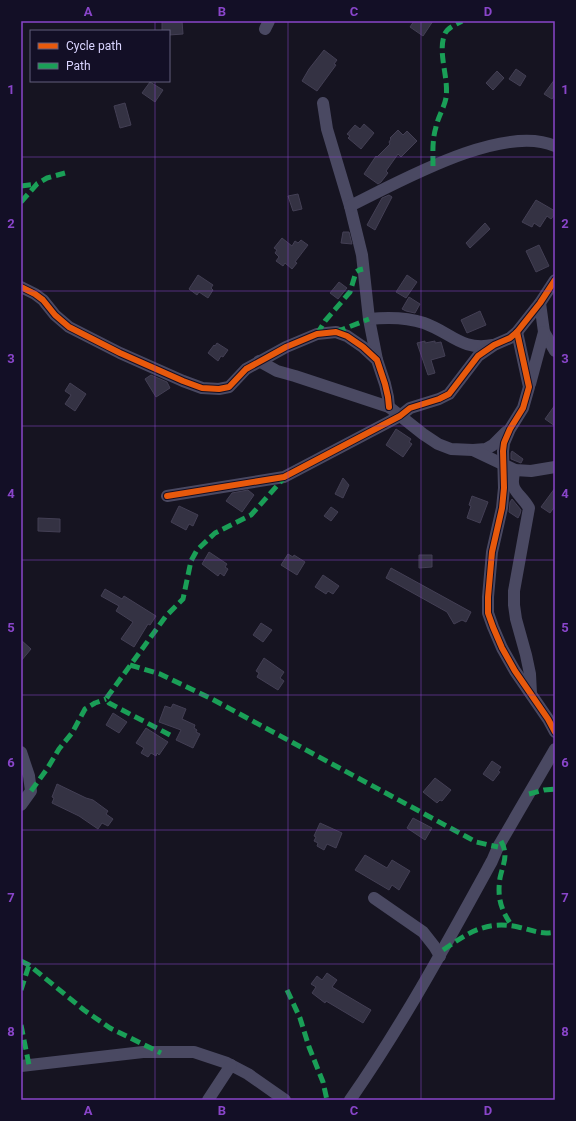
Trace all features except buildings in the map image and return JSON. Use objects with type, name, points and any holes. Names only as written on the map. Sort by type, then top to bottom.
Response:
[{"type":"street","points":[[323,103],[327,129],[350,206],[362,254],[369,319],[377,360],[385,384],[389,407]]},
{"type":"street","points":[[350,206],[433,166],[489,146],[530,141],[540,141],[555,146]]},
{"type":"street","points":[[167,496],[284,477],[400,416],[410,408],[439,399],[449,394],[478,356],[494,345],[510,338],[517,332],[540,303],[555,280]]},
{"type":"street","points":[[21,287],[43,300],[55,315],[69,327],[120,353],[202,388],[218,389],[229,387],[246,370],[259,361],[286,347],[317,334],[336,332],[347,336],[363,347],[377,360]]},
{"type":"street","points":[[540,303],[544,332],[555,351]]},
{"type":"street","points":[[369,319],[406,318],[434,327],[463,344],[476,347],[494,345]]},
{"type":"street","points":[[517,332],[529,387]]},
{"type":"street","points":[[531,694],[530,674],[516,619],[514,605],[514,591],[529,512],[527,504],[514,488],[504,443],[522,408],[544,332]]},
{"type":"street","points":[[259,361],[277,371],[389,407],[423,434],[438,444],[451,449],[486,449],[493,445],[510,429]]},
{"type":"street","points":[[473,450],[509,468],[531,471],[555,466]]},
{"type":"street","points":[[509,468],[492,552],[489,579],[488,613],[502,648],[515,671],[555,732]]},
{"type":"street","points":[[350,1100],[429,976],[492,861],[498,847],[555,749]]},
{"type":"street","points":[[21,752],[29,776],[31,791],[21,805]]},
{"type":"street","points":[[374,898],[423,932],[440,956]]},
{"type":"street","points":[[21,1066],[143,1052],[194,1052],[231,1065],[248,1074],[285,1100]]},
{"type":"street","points":[[208,1100],[231,1065]]},
{"type":"marked path","points":[[433,166],[434,137],[447,90],[442,43],[445,33],[451,27],[462,21]]},
{"type":"marked path","points":[[21,202],[37,184],[47,178],[65,173]]},
{"type":"marked path","points":[[21,186],[37,184]]},
{"type":"marked path","points":[[317,334],[325,321],[350,292],[356,272],[363,269]]},
{"type":"marked path","points":[[336,332],[369,319]]},
{"type":"marked path","points":[[170,735],[109,703],[106,699],[166,616],[183,599],[191,561],[197,550],[215,533],[251,515],[284,478]]},
{"type":"marked path","points":[[130,665],[160,674],[212,699],[476,842],[498,847]]},
{"type":"marked path","points":[[31,791],[59,749],[72,733],[85,709],[106,699]]},
{"type":"marked path","points":[[529,794],[555,789]]},
{"type":"marked path","points":[[501,841],[505,855],[500,878],[499,892],[505,915],[512,926]]},
{"type":"marked path","points":[[443,950],[469,933],[496,925],[507,925],[541,933],[555,932]]},
{"type":"marked path","points":[[21,961],[29,965],[84,1010],[110,1028],[161,1053]]},
{"type":"marked path","points":[[21,990],[29,965]]},
{"type":"marked path","points":[[287,990],[300,1018],[309,1047],[323,1082],[327,1100]]},
{"type":"marked path","points":[[21,1025],[29,1065]]},
{"type":"cycle path","points":[[167,496],[284,477],[400,416],[410,408],[439,399],[449,394],[478,356],[494,345],[510,338],[517,332],[540,303],[555,280]]},
{"type":"cycle path","points":[[21,287],[43,300],[55,315],[69,327],[120,353],[202,388],[219,389],[229,387],[246,369],[286,347],[317,334],[336,332],[347,336],[363,347],[377,360],[385,384],[389,407]]},
{"type":"cycle path","points":[[517,332],[529,387],[523,408],[510,429],[504,443],[504,488],[502,508],[492,552],[488,613],[502,648],[515,671],[548,719],[555,732]]}]
